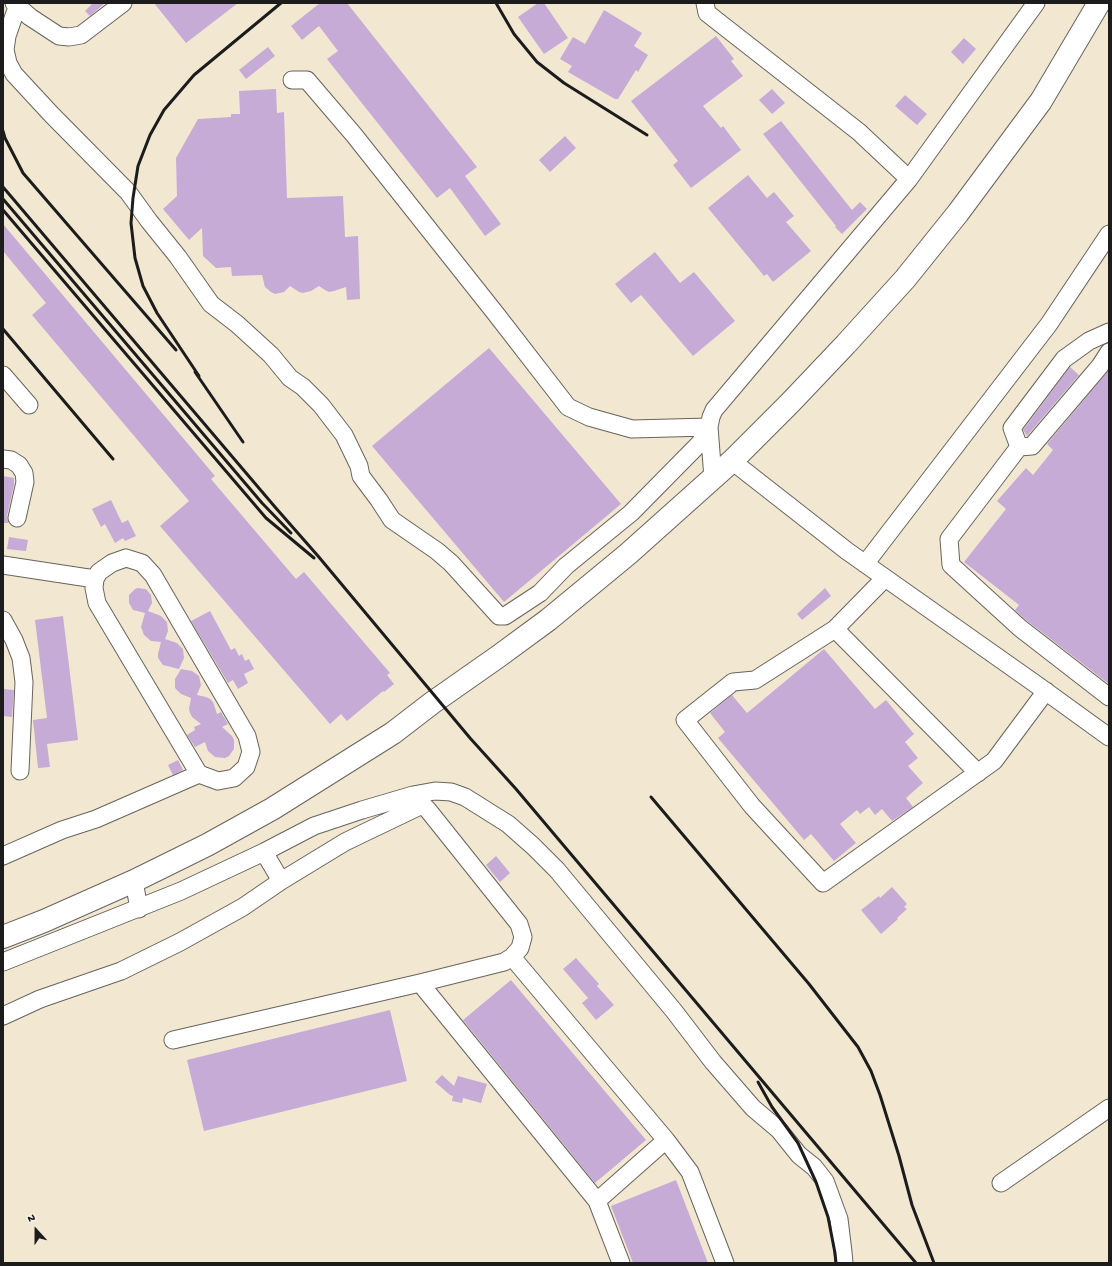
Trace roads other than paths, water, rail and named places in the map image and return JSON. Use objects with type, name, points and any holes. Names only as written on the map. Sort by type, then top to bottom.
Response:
[{"type":"highway","points":[[3,937],[44,921],[134,881],[208,845],[272,809],[393,733],[432,702],[548,620],[628,554],[732,461],[790,403],[905,279],[958,213],[1041,101],[1099,3]]},
{"type":"street","points":[[123,3],[81,35],[69,37],[59,36],[30,17],[16,5],[7,36],[5,50],[8,63],[14,74],[128,192],[178,257],[211,304],[271,355],[290,378],[303,386],[321,405],[344,435],[359,466],[361,476],[392,520],[437,551],[451,563],[499,616],[505,616],[540,593],[566,566],[631,514],[700,443],[709,427]]},
{"type":"street","points":[[705,3],[707,12],[859,132],[909,179]]},
{"type":"street","points":[[712,478],[709,427],[714,410],[909,179],[1036,3]]},
{"type":"street","points":[[292,80],[307,80],[331,108],[491,308],[568,408],[589,418],[632,429],[709,427]]},
{"type":"street","points":[[865,564],[1049,324],[1108,239]]},
{"type":"street","points":[[1019,447],[1012,428],[1064,358],[1089,342],[1109,332]]},
{"type":"street","points":[[1109,352],[1100,366],[1032,446],[1019,447],[949,539],[951,566],[1020,628],[1109,697]]},
{"type":"street","points":[[3,375],[29,406]]},
{"type":"street","points":[[3,459],[11,460],[19,465],[24,473],[25,482],[17,518]]},
{"type":"street","points":[[732,461],[847,551],[1109,737]]},
{"type":"street","points":[[126,558],[142,563],[153,575],[247,736],[251,752],[246,767],[234,778],[218,781],[199,774],[98,603],[94,588],[95,579],[99,572],[112,563],[126,558]]},
{"type":"street","points":[[3,565],[95,579]]},
{"type":"street","points":[[885,578],[835,629],[755,680],[733,682],[685,720],[752,806],[823,883],[994,761],[1046,691]]},
{"type":"street","points":[[3,620],[14,640],[21,658],[24,682],[20,771]]},
{"type":"street","points":[[835,629],[978,773]]},
{"type":"street","points":[[3,856],[62,830],[96,819],[199,774]]},
{"type":"street","points":[[3,1016],[40,999],[121,971],[180,942],[243,907],[281,881],[418,800],[435,791],[452,792],[465,797],[508,824],[557,870],[674,1011],[713,1062],[753,1108],[779,1130],[799,1155],[814,1168],[825,1181],[839,1219],[844,1263]]},
{"type":"street","points":[[3,962],[139,909],[264,852],[314,826],[362,810],[418,800]]},
{"type":"street","points":[[173,1040],[420,983],[504,962],[512,957],[520,948],[523,937],[519,924],[428,810],[418,800]]},
{"type":"street","points":[[264,852],[281,881]]},
{"type":"street","points":[[134,881],[139,909]]},
{"type":"street","points":[[512,957],[666,1140],[690,1172],[725,1263]]},
{"type":"street","points":[[420,983],[597,1201],[621,1263]]},
{"type":"street","points":[[1001,1183],[1109,1108]]},
{"type":"street","points":[[597,1201],[666,1140]]},
{"type":"railway","points":[[199,376],[157,313],[143,286],[135,258],[131,223],[138,166],[150,135],[164,110],[194,75],[281,3]]},
{"type":"railway","points":[[496,3],[514,34],[537,62],[564,83],[647,135]]},
{"type":"railway","points":[[3,131],[5,138],[23,173],[176,350]]},
{"type":"railway","points":[[3,187],[318,556],[470,738],[516,789],[916,1263]]},
{"type":"railway","points":[[3,199],[262,503],[291,533]]},
{"type":"railway","points":[[3,210],[266,518],[314,558]]},
{"type":"railway","points":[[3,329],[113,459]]},
{"type":"railway","points":[[195,372],[243,442]]},
{"type":"railway","points":[[651,797],[809,984],[858,1047],[871,1071],[880,1095],[899,1156],[912,1205],[934,1263]]},
{"type":"railway","points":[[758,1082],[772,1107],[798,1143],[816,1182],[828,1217],[836,1263]]}]
